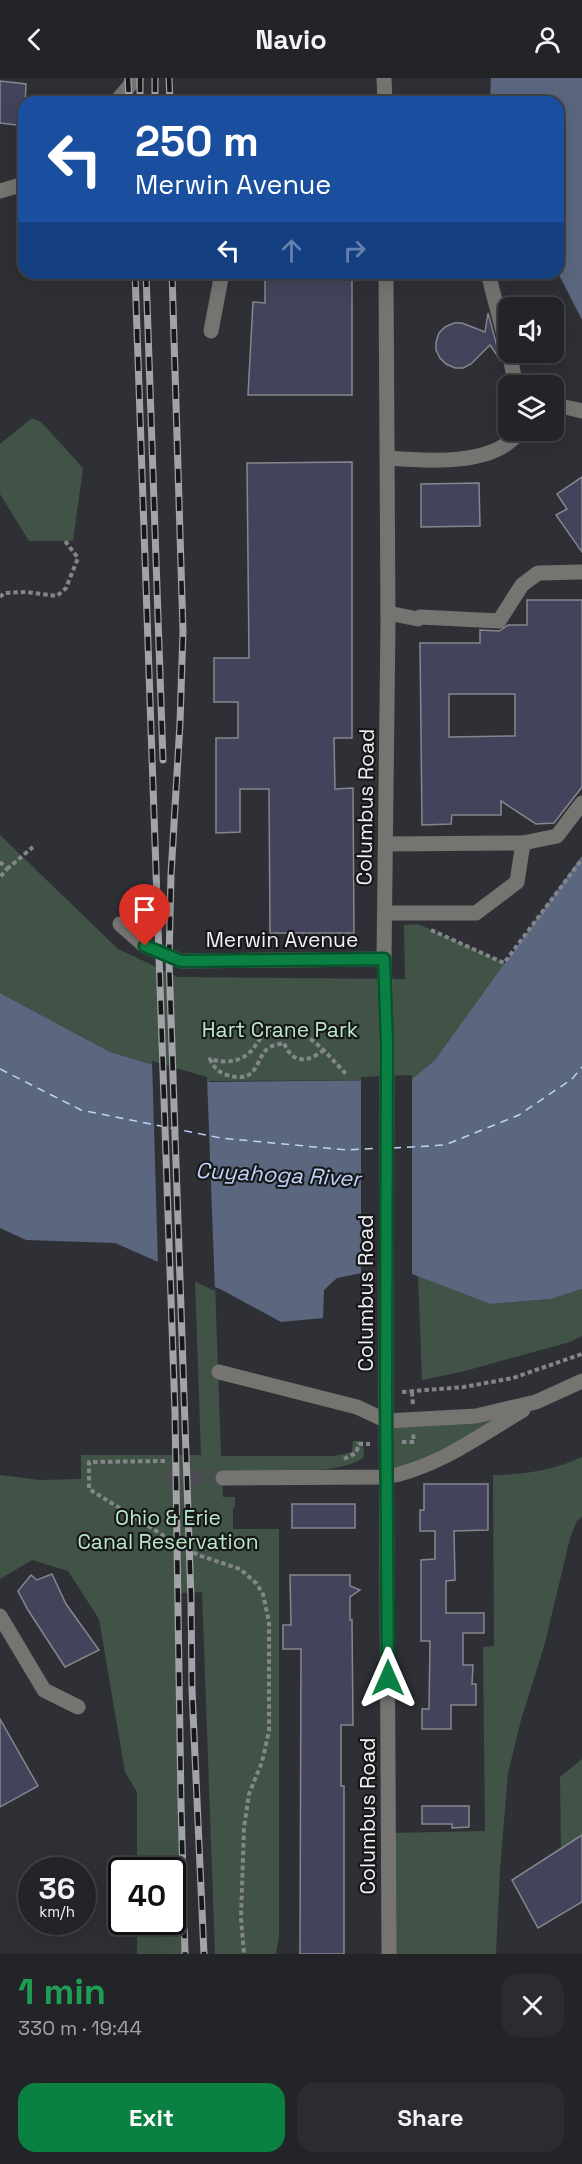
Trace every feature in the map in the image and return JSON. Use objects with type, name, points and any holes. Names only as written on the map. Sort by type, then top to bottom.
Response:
[{"type":"street","points":[[121,96],[136,78]]},
{"type":"street","points":[[384,78],[385,96]]},
{"type":"street","points":[[0,191],[18,186]]},
{"type":"street","points":[[212,331],[221,279]]},
{"type":"street","name":"Columbus Road","points":[[386,279],[388,613],[384,959],[387,1042],[389,1954]]},
{"type":"street","points":[[490,279],[498,311]]},
{"type":"street","points":[[564,407],[582,411]]},
{"type":"street","points":[[388,458],[437,460],[484,455],[502,449],[513,441]]},
{"type":"street","points":[[388,613],[417,619],[420,617],[500,621],[522,585],[537,573],[582,572]]},
{"type":"street","points":[[386,844],[523,843],[557,836],[582,803]]},
{"type":"street","points":[[385,913],[476,912],[517,882],[523,843]]},
{"type":"street","name":"Merwin Avenue","points":[[120,924],[145,946],[181,961],[384,959]]},
{"type":"street","points":[[219,1372],[357,1407],[387,1421],[476,1416],[536,1402]]},
{"type":"street","points":[[223,1478],[387,1477],[412,1472],[452,1453],[536,1402],[582,1381]]},
{"type":"street","points":[[0,1616],[44,1690],[78,1707]]},
{"type":"path","points":[[0,597],[4,593],[26,592],[57,596],[63,592],[78,558],[65,540]]},
{"type":"path","points":[[0,877],[33,847]]},
{"type":"path","points":[[429,929],[504,963],[582,859]]},
{"type":"path","points":[[0,862],[7,869]]},
{"type":"path","points":[[324,1050],[314,1058],[307,1060],[296,1058],[284,1043],[269,1047],[252,1073],[241,1077],[221,1072],[214,1067],[210,1059],[220,1062],[236,1061],[244,1058],[269,1031],[296,1030],[324,1050],[345,1074]]},
{"type":"path","points":[[413,1407],[412,1392],[464,1387],[513,1378],[582,1354]]},
{"type":"path","points":[[408,1442],[414,1442],[413,1433]]},
{"type":"path","points":[[342,1460],[353,1457],[359,1444],[363,1444]]},
{"type":"path","points":[[165,1461],[89,1462],[89,1489],[198,1555],[240,1569],[256,1583],[263,1594],[269,1622],[269,1731],[262,1762],[249,1794],[244,1828],[241,1917],[244,1954]]},
{"type":"green space","points":[[32,418],[41,422],[83,468],[73,541],[29,541],[0,494],[0,444]]},
{"type":"green space","points":[[0,835],[118,949],[178,977],[405,979],[404,925],[418,924],[506,964],[435,1060],[412,1080],[208,1081],[221,1456],[334,1456],[352,1452],[353,1441],[363,1441],[364,1457],[337,1468],[222,1473],[223,1497],[235,1497],[233,1529],[279,1529],[279,1937],[276,1954],[215,1954],[202,1592],[179,1593],[182,1857],[137,1857],[137,1792],[125,1772],[99,1619],[68,1571],[32,1560],[0,1579],[0,1475],[40,1480],[81,1479],[81,1455],[201,1455],[188,1075],[110,1052],[0,993]]},
{"type":"green space","points":[[418,1276],[490,1304],[551,1299],[582,1289],[582,1336],[570,1342],[461,1372],[422,1380]]},
{"type":"green space","points":[[530,1405],[387,1477],[387,1421]]},
{"type":"green space","points":[[582,1457],[582,1517],[577,1521],[570,1538],[545,1643],[521,1720],[508,1773],[496,1954],[389,1954],[388,1833],[485,1831],[483,1647],[494,1646],[493,1475],[539,1471]]},
{"type":"green space","points":[[582,1759],[582,1835],[561,1849],[560,1777]]},
{"type":"green space","points":[[137,1935],[184,1935],[185,1954],[137,1954]]},
{"type":"water","points":[[491,78],[582,78],[582,320],[561,279],[564,279],[564,96],[490,96]]},
{"type":"water","name":"Cuyahoga River","points":[[582,856],[582,1289],[551,1299],[490,1304],[412,1274],[362,1273],[337,1278],[324,1290],[323,1318],[281,1322],[222,1290],[115,1243],[26,1240],[0,1228],[0,993],[110,1052],[211,1082],[411,1080],[435,1060]]},
{"type":"pier","points":[[152,1061],[207,1077],[215,1291],[158,1264]]},
{"type":"pier","points":[[412,1075],[412,1277],[361,1276],[361,1077]]},
{"type":"building","points":[[0,81],[26,84],[25,96],[18,96],[18,125],[0,123]]},
{"type":"building","points":[[265,279],[352,279],[352,395],[248,395],[253,302],[265,303]]},
{"type":"building","points":[[488,313],[498,357],[490,345],[471,364],[463,368],[455,368],[446,364],[436,350],[439,333],[454,323],[462,323],[485,332]]},
{"type":"building","points":[[352,462],[352,738],[334,738],[335,789],[353,788],[354,933],[270,933],[269,789],[240,789],[240,832],[216,833],[216,738],[238,738],[238,702],[214,702],[214,658],[249,658],[247,463]]},
{"type":"building","points":[[582,477],[582,552],[556,515],[567,509],[557,494]]},
{"type":"building","points":[[479,483],[480,526],[421,527],[421,484]]},
{"type":"building","points":[[527,600],[582,600],[582,787],[554,823],[536,824],[501,801],[501,815],[452,815],[451,824],[422,825],[420,643],[480,643],[480,630],[499,631],[508,625],[527,625]],"holes":[[[449,694],[515,694],[515,736],[449,737]]]},
{"type":"building","points":[[424,1484],[488,1484],[488,1530],[454,1531],[455,1580],[446,1581],[446,1613],[484,1613],[484,1633],[463,1633],[463,1665],[473,1665],[472,1684],[476,1684],[476,1705],[451,1705],[451,1729],[422,1729],[422,1709],[429,1709],[430,1641],[421,1641],[421,1560],[435,1559],[435,1531],[420,1531],[420,1510],[424,1510]]},
{"type":"building","points":[[292,1504],[355,1504],[355,1528],[292,1528]]},
{"type":"building","points":[[52,1574],[66,1604],[99,1650],[65,1667],[18,1591],[31,1575],[37,1580]]},
{"type":"building","points":[[290,1575],[350,1575],[350,1586],[360,1590],[350,1597],[353,1725],[341,1725],[341,1786],[344,1786],[344,1954],[300,1954],[301,1649],[283,1649],[283,1625],[291,1625]]},
{"type":"building","points":[[0,1719],[38,1786],[0,1807]]},
{"type":"building","points":[[422,1806],[469,1806],[469,1827],[452,1828],[452,1824],[422,1824]]},
{"type":"building","points":[[582,1835],[582,1902],[538,1928],[512,1880]]},
{"type":"ferry route","points":[[393,1148],[445,1145],[519,1115],[572,1079],[582,1067]]},
{"type":"ferry route","points":[[0,1069],[81,1110],[221,1138],[347,1150],[379,1148]]},
{"type":"tunnel","points":[[166,1478],[223,1478]]},
{"type":"railway","points":[[128,78],[129,96]]},
{"type":"railway","points":[[140,78],[140,96]]},
{"type":"railway","points":[[155,78],[155,96]]},
{"type":"railway","points":[[169,78],[170,96]]},
{"type":"railway","points":[[135,279],[175,1412],[185,1954]]},
{"type":"railway","points":[[146,279],[163,760]]},
{"type":"railway","points":[[172,279],[183,631],[169,960],[191,1599],[192,1690],[204,1954]]},
{"type":"route","points":[[145,946],[181,961],[384,959],[387,1042],[388,1678]]},
{"type":"park label","name":"Hart Crane Park","points":[[280,1029]]},
{"type":"park label","name":"Ohio & Erie Canal Reservation","points":[[168,1529]]}]
